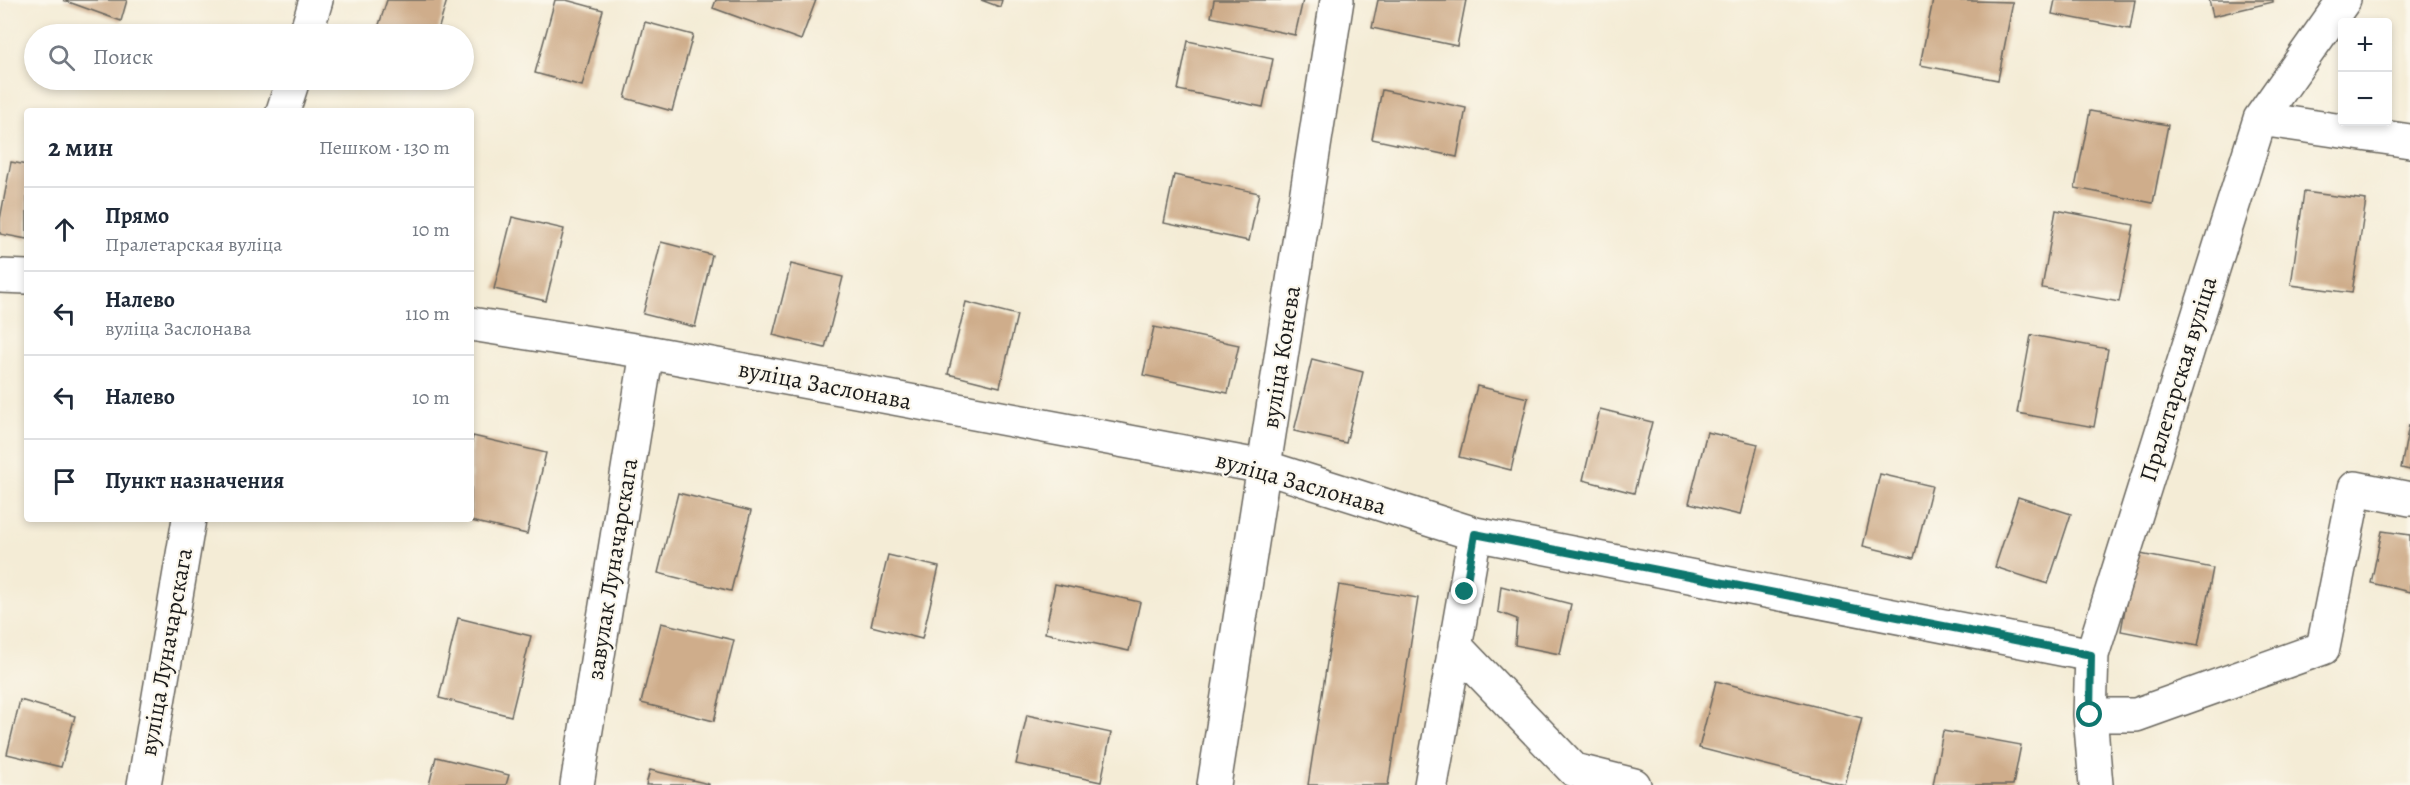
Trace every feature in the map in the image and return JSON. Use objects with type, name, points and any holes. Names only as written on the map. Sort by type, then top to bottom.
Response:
[{"type":"street","points":[[309,24],[316,0]]},
{"type":"street","name":"вуліца Конева","points":[[1214,785],[1337,0]]},
{"type":"street","name":"Пралетарская вуліца","points":[[2096,785],[2090,715],[2091,655],[2260,119],[2344,0]]},
{"type":"street","points":[[285,108],[290,90]]},
{"type":"street","points":[[2260,119],[2410,141]]},
{"type":"street","points":[[0,276],[24,278]]},
{"type":"street","name":"вуліца Заслонава","points":[[474,324],[647,352],[1264,467],[1475,534],[2091,655]]},
{"type":"street","name":"завулак Луначарскага","points":[[577,785],[647,352]]},
{"type":"street","points":[[2090,715],[2136,715],[2323,648],[2355,488],[2410,499]]},
{"type":"street","name":"вуліца Луначарскага","points":[[144,785],[188,522]]},
{"type":"street","points":[[1431,785],[1475,534]]},
{"type":"street","points":[[1455,646],[1574,770],[1634,785]]},
{"type":"building","points":[[63,0],[127,0],[121,21]]},
{"type":"building","points":[[387,0],[447,0],[440,24],[379,24]]},
{"type":"building","points":[[555,0],[566,0],[603,10],[582,86],[535,73]]},
{"type":"building","points":[[716,0],[816,0],[801,40],[713,8]]},
{"type":"building","points":[[981,0],[1002,0],[1000,7]]},
{"type":"building","points":[[1214,0],[1303,0],[1295,35],[1211,17]]},
{"type":"building","points":[[1378,0],[1466,0],[1457,46],[1372,28]]},
{"type":"building","points":[[1933,0],[2013,2],[1998,80],[1920,65]]},
{"type":"building","points":[[2055,0],[2135,0],[2130,29],[2052,14]]},
{"type":"building","points":[[2209,0],[2273,0],[2273,2],[2213,16]]},
{"type":"building","points":[[645,22],[693,35],[672,111],[625,98]]},
{"type":"building","points":[[1188,41],[1273,59],[1263,107],[1178,90]]},
{"type":"building","points":[[1382,90],[1466,108],[1457,157],[1372,139]]},
{"type":"building","points":[[2090,111],[2168,125],[2153,203],[2075,188]]},
{"type":"building","points":[[11,162],[24,164],[24,238],[0,234],[0,219]]},
{"type":"building","points":[[1174,175],[1259,193],[1249,241],[1164,223]]},
{"type":"building","points":[[2304,192],[2366,200],[2352,293],[2291,285]]},
{"type":"building","points":[[2056,210],[2134,225],[2119,302],[2042,288]]},
{"type":"building","points":[[512,217],[564,229],[546,301],[494,289]]},
{"type":"building","points":[[661,242],[712,255],[695,327],[643,314]]},
{"type":"building","points":[[791,264],[843,277],[825,348],[773,335]]},
{"type":"building","points":[[966,302],[1017,315],[1000,387],[948,374]]},
{"type":"building","points":[[1154,327],[1239,345],[1228,393],[1143,375]]},
{"type":"building","points":[[2031,335],[2108,349],[2094,427],[2017,413]]},
{"type":"building","points":[[1312,359],[1363,372],[1346,443],[1294,431]]},
{"type":"building","points":[[1477,386],[1528,398],[1511,470],[1459,457]]},
{"type":"building","points":[[1600,409],[1652,422],[1634,493],[1583,480]]},
{"type":"building","points":[[2410,425],[2410,470],[2401,468]]},
{"type":"building","points":[[1707,432],[1758,444],[1740,515],[1689,503]]},
{"type":"building","points":[[474,436],[546,453],[527,534],[474,522]]},
{"type":"building","points":[[1880,474],[1932,486],[1914,558],[1863,546]]},
{"type":"building","points":[[678,493],[751,511],[731,591],[658,573]]},
{"type":"building","points":[[2018,497],[2071,514],[2048,584],[1995,567]]},
{"type":"building","points":[[2382,531],[2410,535],[2410,592],[2371,583]]},
{"type":"building","points":[[2135,553],[2213,568],[2198,646],[2121,631]]},
{"type":"building","points":[[888,555],[939,567],[922,639],[871,626]]},
{"type":"building","points":[[1055,584],[1140,602],[1129,651],[1045,633]]},
{"type":"building","points":[[1339,585],[1418,598],[1388,785],[1308,785]]},
{"type":"building","points":[[1501,586],[1571,604],[1560,654],[1515,645],[1517,619],[1498,612]]},
{"type":"building","points":[[458,618],[531,636],[511,716],[439,698]]},
{"type":"building","points":[[661,623],[734,640],[714,721],[641,703]]},
{"type":"building","points":[[1716,681],[1862,718],[1845,785],[1699,748]]},
{"type":"building","points":[[20,700],[75,716],[61,767],[7,754]]},
{"type":"building","points":[[1027,715],[1111,733],[1101,782],[1016,764]]},
{"type":"building","points":[[1943,731],[2021,745],[2013,785],[1933,785]]},
{"type":"building","points":[[436,757],[509,775],[506,785],[429,785]]},
{"type":"building","points":[[650,770],[709,784],[709,785],[646,785]]},
{"type":"route","points":[[1465,592],[1475,534],[2091,655],[2090,715]]}]
